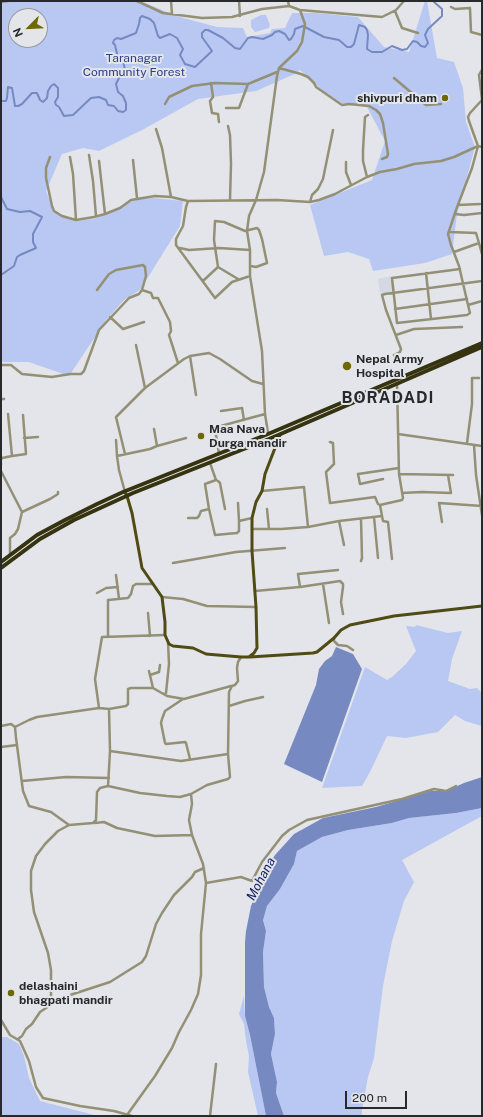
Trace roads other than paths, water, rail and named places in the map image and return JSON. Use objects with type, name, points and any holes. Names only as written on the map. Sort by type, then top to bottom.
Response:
[{"type":"highway","points":[[1,562],[37,535],[65,520],[482,343]]},
{"type":"highway","points":[[1,568],[40,539],[126,494],[210,462],[482,347]]},
{"type":"main road","points":[[249,656],[254,653],[257,648],[252,551],[252,518],[256,502],[262,491],[265,474],[280,433]]},
{"type":"main road","points":[[126,494],[132,513],[142,568],[162,597],[165,635],[168,642],[172,645],[193,648],[206,654],[241,658],[249,656],[313,653],[317,652],[345,627],[394,616],[482,606]]},
{"type":"street","points":[[1,2],[8,1]]},
{"type":"street","points":[[137,1],[163,12],[202,18],[240,16],[262,9],[289,6],[300,10],[382,17],[395,11],[404,1]]},
{"type":"street","points":[[171,1],[172,14]]},
{"type":"street","points":[[239,1],[240,16]]},
{"type":"street","points":[[288,1],[289,6]]},
{"type":"street","points":[[451,7],[455,9],[470,8],[471,32],[482,35]]},
{"type":"street","points":[[165,104],[169,97],[192,86],[211,84],[248,84],[278,70],[297,51],[302,42],[305,24],[300,10]]},
{"type":"street","points":[[395,11],[402,28],[418,34]]},
{"type":"street","points":[[278,70],[301,74],[308,77],[316,87],[342,105],[349,104],[369,106],[376,110],[380,114],[383,124],[388,154],[387,157],[382,159]]},
{"type":"street","points":[[268,434],[265,414],[262,351],[250,276],[250,250],[247,231],[249,216],[256,200],[264,172],[278,70]]},
{"type":"street","points":[[460,269],[393,277],[395,309],[398,324],[469,315],[460,269],[449,237],[455,214],[472,168],[478,146],[468,117],[482,100],[479,75],[482,70]]},
{"type":"street","points":[[394,78],[426,105],[441,104]]},
{"type":"street","points":[[211,84],[213,97],[210,102],[212,113],[218,114],[219,122]]},
{"type":"street","points":[[226,108],[239,108],[248,84]]},
{"type":"street","points":[[367,177],[363,161],[363,150],[365,117],[368,115]]},
{"type":"street","points":[[228,126],[230,135],[231,164],[230,200]]},
{"type":"street","points":[[156,129],[159,135],[171,197]]},
{"type":"street","points":[[310,202],[312,195],[318,190],[323,179],[333,130]]},
{"type":"street","points":[[50,157],[46,168],[46,178],[54,211],[62,216],[76,220],[105,214],[120,208],[131,200],[137,198],[155,196],[171,197],[188,201],[277,200],[310,202],[334,194],[380,172],[414,164],[441,161],[478,146],[482,147]]},
{"type":"street","points":[[89,155],[96,216]]},
{"type":"street","points":[[70,157],[76,220]]},
{"type":"street","points":[[133,160],[137,198]]},
{"type":"street","points":[[99,161],[105,214]]},
{"type":"street","points":[[346,162],[346,172],[351,185]]},
{"type":"street","points":[[188,201],[183,226],[176,239],[176,245],[215,298],[232,282],[250,276]]},
{"type":"street","points":[[458,205],[468,206],[480,204]]},
{"type":"street","points":[[455,214],[482,213]]},
{"type":"street","points":[[238,279],[218,267],[214,240],[215,221],[224,222],[247,231],[257,228],[259,230],[266,263],[256,267],[251,266]]},
{"type":"street","points":[[450,232],[474,232],[477,234],[482,254]]},
{"type":"street","points":[[454,252],[479,243]]},
{"type":"street","points":[[178,249],[250,250]]},
{"type":"street","points":[[1,366],[11,365],[22,374],[52,377],[80,374],[84,371],[99,330],[129,298],[139,294],[142,290],[146,276],[145,267],[143,265],[116,270],[109,274],[96,290]]},
{"type":"street","points":[[202,280],[204,280],[218,267]]},
{"type":"street","points":[[426,273],[432,319]]},
{"type":"street","points":[[396,361],[394,355],[400,352],[401,349],[386,310],[382,295],[482,281]]},
{"type":"street","points":[[142,290],[151,293],[154,298],[158,298],[170,322],[171,331],[169,335],[178,363]]},
{"type":"street","points":[[395,309],[467,299]]},
{"type":"street","points":[[468,305],[482,301]]},
{"type":"street","points":[[110,317],[123,330],[144,322]]},
{"type":"street","points":[[396,335],[414,329],[462,327]]},
{"type":"street","points":[[136,345],[145,388]]},
{"type":"street","points":[[125,454],[116,417],[145,388],[178,363],[190,356],[209,353],[252,381],[263,384]]},
{"type":"street","points":[[190,356],[196,395]]},
{"type":"street","points":[[467,443],[472,404],[472,378],[479,378]]},
{"type":"street","points":[[380,505],[402,500],[403,498],[399,474],[397,383]]},
{"type":"street","points":[[221,411],[242,408],[244,420]]},
{"type":"street","points":[[8,414],[12,456]]},
{"type":"street","points":[[219,454],[215,429],[265,414]]},
{"type":"street","points":[[1,460],[2,458],[26,454],[23,416]]},
{"type":"street","points":[[154,429],[157,446]]},
{"type":"street","points":[[398,434],[482,446]]},
{"type":"street","points":[[24,438],[38,437]]},
{"type":"street","points":[[117,456],[186,438]]},
{"type":"street","points":[[116,440],[118,470],[126,494]]},
{"type":"street","points":[[330,442],[333,443],[334,464],[326,472],[330,503],[375,497],[380,505],[383,521],[388,522],[392,559]]},
{"type":"street","points":[[474,445],[476,475],[482,515]]},
{"type":"street","points":[[210,462],[216,480],[220,483],[225,509]]},
{"type":"street","points":[[383,479],[360,484],[358,474],[399,468]]},
{"type":"street","points":[[1,471],[22,512],[18,529],[10,538],[10,554]]},
{"type":"street","points":[[399,474],[453,475]]},
{"type":"street","points":[[402,493],[451,493],[448,475]]},
{"type":"street","points":[[216,480],[205,484],[209,509],[216,535],[238,533],[238,503]]},
{"type":"street","points":[[262,491],[304,486],[308,527]]},
{"type":"street","points":[[22,512],[50,499],[58,494],[58,492]]},
{"type":"street","points":[[442,522],[439,503],[481,506]]},
{"type":"street","points":[[188,518],[197,518],[200,516],[201,511],[209,509]]},
{"type":"street","points":[[267,509],[269,529]]},
{"type":"street","points":[[252,529],[281,530],[382,516]]},
{"type":"street","points":[[374,517],[378,558]]},
{"type":"street","points":[[239,521],[252,518]]},
{"type":"street","points":[[361,518],[361,561]]},
{"type":"street","points":[[339,521],[344,545]]},
{"type":"street","points":[[173,563],[236,552],[285,548]]},
{"type":"street","points":[[300,587],[298,574],[338,570]]},
{"type":"street","points":[[116,575],[119,599]]},
{"type":"street","points":[[255,591],[340,582],[343,584],[341,602],[343,614]]},
{"type":"street","points":[[108,637],[108,600],[128,598],[131,594],[133,586],[136,584],[154,584]]},
{"type":"street","points":[[323,584],[329,623]]},
{"type":"street","points":[[97,593],[106,588],[118,587]]},
{"type":"street","points":[[162,597],[183,599],[207,606],[256,607]]},
{"type":"street","points":[[148,613],[150,636]]},
{"type":"street","points":[[99,708],[96,679],[102,637],[165,635]]},
{"type":"street","points":[[334,638],[334,641],[338,645],[347,646],[353,650]]},
{"type":"street","points":[[164,694],[166,693],[169,664],[168,642]]},
{"type":"street","points":[[190,759],[185,742],[165,743],[161,723],[165,711],[184,699],[235,685],[238,681],[238,662],[241,658]]},
{"type":"street","points":[[150,675],[159,672],[160,665]]},
{"type":"street","points":[[148,671],[153,688]]},
{"type":"street","points":[[93,823],[96,820],[97,792],[100,788],[108,786],[140,793],[180,797],[192,794],[207,785],[228,779],[230,777],[228,754],[229,692],[232,686]]},
{"type":"street","points":[[15,727],[37,717],[99,708],[109,709],[126,706],[128,704],[128,689],[131,688],[153,688],[164,694],[184,699]]},
{"type":"street","points":[[229,706],[263,697]]},
{"type":"street","points":[[108,786],[110,750],[109,709]]},
{"type":"street","points":[[1,726],[11,724],[15,727]]},
{"type":"street","points":[[15,727],[23,791],[29,806],[51,812],[69,825]]},
{"type":"street","points":[[1,747],[17,745]]},
{"type":"street","points":[[110,750],[181,761],[228,754]]},
{"type":"street","points":[[22,781],[66,777],[109,778]]},
{"type":"street","points":[[206,883],[241,877],[252,881],[262,862],[282,836],[289,830],[307,820],[402,799],[434,790],[446,791],[456,786]]},
{"type":"street","points":[[126,1115],[155,1076],[172,1048],[178,1032],[191,1010],[198,994],[201,975],[201,934],[206,883],[204,868],[192,835],[189,820],[192,794]]},
{"type":"street","points":[[18,1039],[32,1024],[40,1012],[51,1003],[51,970],[48,953],[34,912],[31,890],[31,871],[36,856],[45,844],[58,831],[69,825],[104,822],[123,830],[155,836],[192,835]]},
{"type":"street","points":[[51,999],[61,998],[104,984],[128,972],[142,962],[146,956],[156,924],[162,913],[174,895],[192,878],[195,872],[204,868]]},
{"type":"street","points":[[1,1020],[10,1035],[18,1039],[29,1061],[36,1087],[44,1098],[80,1106],[114,1111],[132,1116]]},
{"type":"street","points":[[210,1116],[216,1064]]},
{"type":"waterway","points":[[1,101],[6,101],[8,87],[12,88],[15,106],[22,104],[32,93],[37,93],[40,100],[43,102],[47,98],[48,91],[51,86],[54,84],[58,88],[58,97],[55,102],[64,116],[73,115],[91,98],[99,97],[106,100],[108,105],[114,106],[118,111],[123,112],[126,110],[126,103],[123,96],[118,92],[116,84],[120,76],[124,74],[125,69],[123,62],[118,58],[115,45],[113,43],[117,38],[121,39],[136,33],[140,18],[142,16],[150,19],[154,23],[160,38],[170,34],[177,38],[183,49],[180,55],[185,64],[195,67],[212,51],[202,37],[202,33],[205,30],[208,30],[223,38],[235,48],[240,49],[248,38],[252,37],[263,39],[279,31],[285,34],[289,40],[294,34],[295,29],[303,26],[324,37],[339,40],[347,47],[351,47],[354,44],[359,25],[365,27],[367,30],[367,49],[372,52],[382,52],[392,46],[402,50],[407,49],[413,41],[425,47],[428,43],[425,35],[428,29],[442,16],[442,9],[433,1]]},
{"type":"waterway","points":[[1,197],[7,209],[20,212],[30,211],[42,217],[33,234],[33,242],[36,248],[17,257],[14,266],[1,275]]},
{"type":"place","name":"shivpuri dham","points":[[445,98]]},
{"type":"place","name":"Nepal Army Hospital","points":[[347,366]]},
{"type":"place","name":"Maa Nava Durga mandir","points":[[201,436]]},
{"type":"place","name":"delashaini bhagpati mandir","points":[[11,993]]},
{"type":"district","name":"BORADADI","points":[[388,398]]},
{"type":"park label","name":"Taranagar Community Forest","points":[[134,65]]},
{"type":"water label","name":"Mohana","points":[[261,879]]}]
